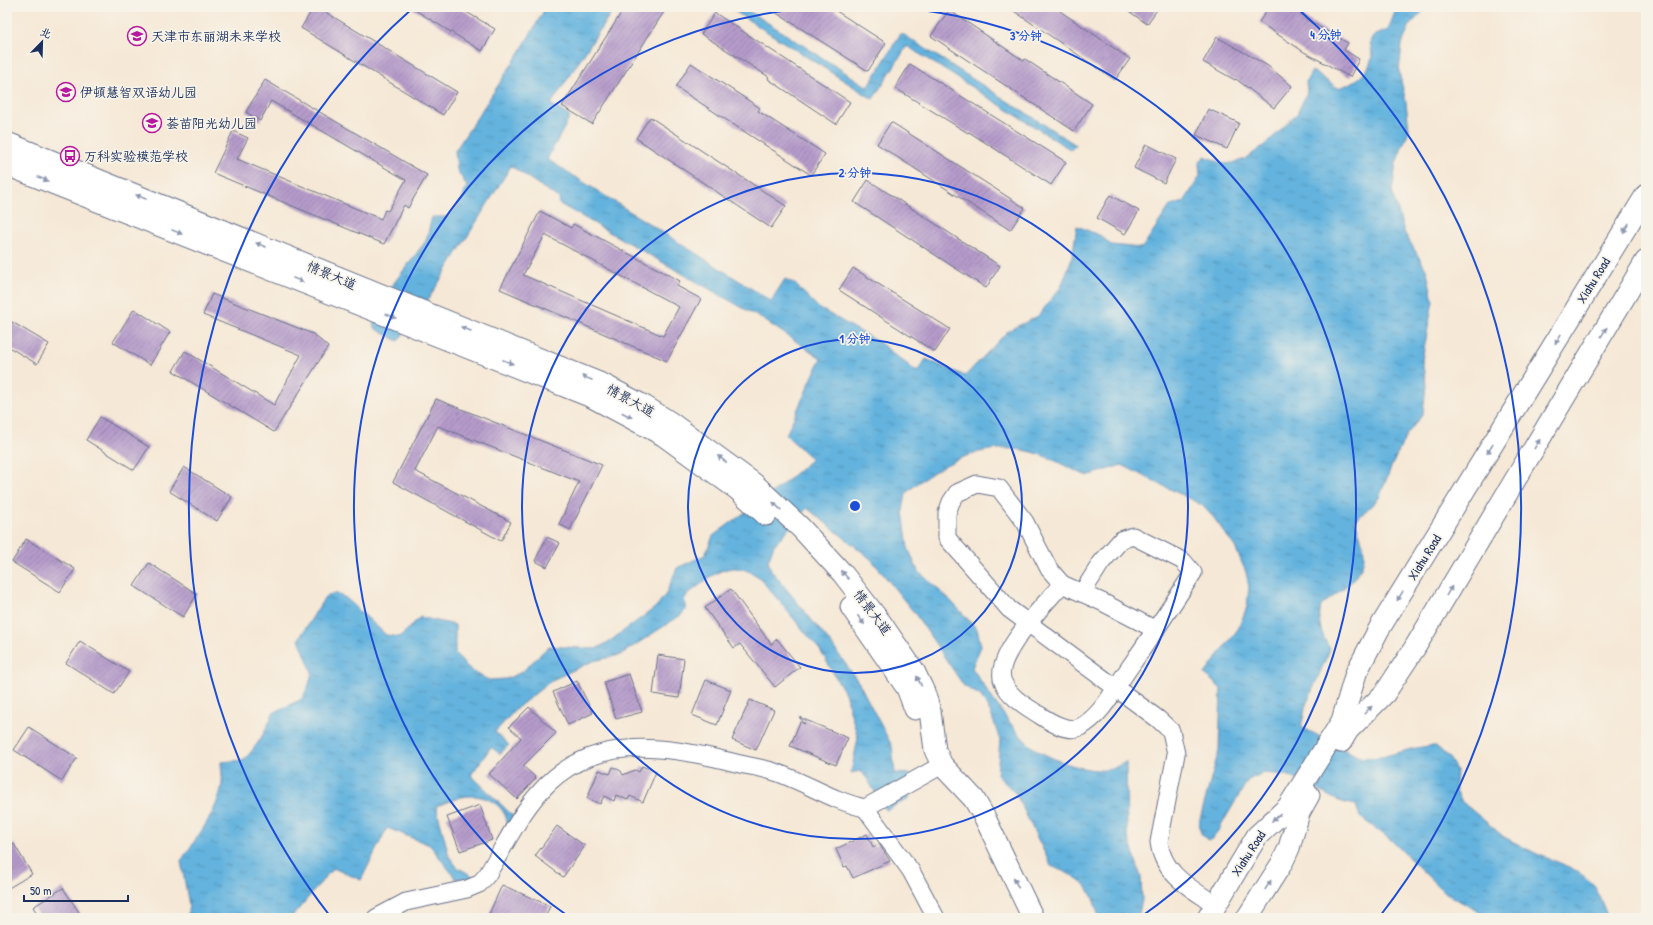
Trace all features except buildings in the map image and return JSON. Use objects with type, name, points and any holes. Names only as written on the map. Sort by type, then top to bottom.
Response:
[{"type":"street","name":"情景大道","points":[[7,143],[162,215],[435,325],[604,385],[644,406],[699,442],[796,533],[844,574],[881,623],[914,671],[924,692],[930,711],[935,750],[930,772]]},
{"type":"street","name":"情景大道","points":[[7,164],[162,215]]},
{"type":"street","name":"Xiahu Road","points":[[1247,918],[1282,863],[1289,848],[1306,790],[1338,737],[1356,673],[1379,629],[1646,194]]},
{"type":"street","name":"Xiahu Road","points":[[1338,737],[1348,730],[1385,693],[1414,649],[1646,261]]},
{"type":"street","points":[[1156,630],[1062,584],[1049,569],[1025,522],[1000,488],[977,484],[957,493],[951,502],[947,513],[947,538],[1009,609],[1171,730],[1176,754],[1158,842],[1160,855],[1168,869],[1212,911]]},
{"type":"street","points":[[1062,584],[1016,638],[1002,664],[1002,680],[1012,696],[1051,721],[1065,728],[1079,728],[1097,713],[1156,630],[1193,573],[1183,560],[1133,536],[1121,540],[1102,563],[1082,593]]},
{"type":"street","points":[[376,918],[406,902],[467,889],[479,884],[487,875],[528,807],[540,792],[559,773],[583,759],[611,749],[641,747],[686,751],[773,771],[848,805],[870,805],[930,772]]},
{"type":"street","name":"情景大道","points":[[930,772],[960,805],[973,825],[1017,918]]},
{"type":"street","name":"情景大道","points":[[930,772],[974,799],[1033,918]]},
{"type":"street","name":"Xiahu Road","points":[[1212,911],[1257,836],[1306,790]]},
{"type":"street","points":[[870,805],[911,870],[936,918]]},
{"type":"water","points":[[546,7],[615,7],[551,104],[570,117],[547,159],[771,301],[785,279],[795,284],[819,308],[880,343],[917,372],[926,359],[965,376],[1008,331],[1038,316],[1061,287],[1072,258],[1077,226],[1101,236],[1111,245],[1142,248],[1170,206],[1184,202],[1200,176],[1199,163],[1205,156],[1224,164],[1245,159],[1266,144],[1297,114],[1307,92],[1306,82],[1312,71],[1338,88],[1354,82],[1366,71],[1371,61],[1372,51],[1370,41],[1375,35],[1388,30],[1397,7],[1427,7],[1410,25],[1402,44],[1399,72],[1406,102],[1409,130],[1396,163],[1392,192],[1404,232],[1427,271],[1433,301],[1422,360],[1426,385],[1423,414],[1407,434],[1392,465],[1379,498],[1355,521],[1364,550],[1363,562],[1360,570],[1348,584],[1321,606],[1319,618],[1321,628],[1330,649],[1306,705],[1301,727],[1353,754],[1364,758],[1373,758],[1427,746],[1436,746],[1449,758],[1456,770],[1455,787],[1461,801],[1504,837],[1537,854],[1570,867],[1585,877],[1595,886],[1608,918],[1492,918],[1446,894],[1391,840],[1360,817],[1356,805],[1341,802],[1287,775],[1263,773],[1248,780],[1213,839],[1208,840],[1205,838],[1200,831],[1200,819],[1219,750],[1221,689],[1205,674],[1238,629],[1247,607],[1249,587],[1246,572],[1235,547],[1214,518],[1202,505],[1122,465],[1087,476],[1042,455],[1028,451],[995,449],[962,457],[947,464],[919,482],[906,493],[903,511],[908,548],[918,571],[951,601],[977,629],[981,646],[972,668],[1000,709],[1016,730],[1031,746],[1047,756],[1067,764],[1088,769],[1106,770],[1126,762],[1127,834],[1141,876],[1142,900],[1138,918],[1099,918],[1096,906],[1089,890],[1084,884],[1071,875],[1051,866],[1016,794],[997,775],[1000,740],[991,714],[981,696],[964,686],[916,615],[871,559],[807,508],[774,545],[768,561],[771,570],[832,645],[859,683],[892,746],[895,773],[909,774],[909,799],[886,810],[866,777],[860,771],[851,773],[858,738],[845,693],[820,650],[759,577],[738,568],[729,568],[713,575],[687,595],[684,600],[686,609],[681,615],[620,655],[593,661],[552,680],[517,708],[495,732],[509,745],[500,754],[491,747],[471,775],[514,817],[507,830],[507,823],[502,810],[486,798],[468,796],[436,806],[449,856],[457,867],[476,878],[456,879],[430,845],[387,828],[361,880],[333,868],[291,918],[187,918],[189,905],[181,861],[206,824],[216,805],[222,784],[221,762],[244,760],[261,738],[273,713],[302,699],[309,685],[312,672],[299,639],[325,597],[335,593],[346,598],[386,635],[400,637],[420,617],[455,625],[455,653],[464,664],[476,674],[489,680],[506,679],[522,672],[549,646],[596,649],[610,641],[656,607],[666,594],[677,568],[705,555],[713,536],[782,485],[812,459],[786,435],[821,358],[764,320],[558,203],[560,199],[511,166],[428,300],[398,341],[376,329],[373,325],[394,283],[426,241],[432,217],[448,217],[461,202],[467,186],[457,170],[455,151],[520,52]]},
{"type":"water","points":[[728,7],[743,7],[868,87],[901,33],[1076,145],[1071,150],[907,46],[873,99]]},
{"type":"place","name":"天津市东丽湖未来学校","points":[[137,36]]},
{"type":"place","name":"伊顿慧智双语幼儿园","points":[[66,92]]},
{"type":"place","name":"荟苗阳光幼儿园","points":[[152,123]]},
{"type":"place","name":"万科实验模范学校","points":[[70,156]]}]
